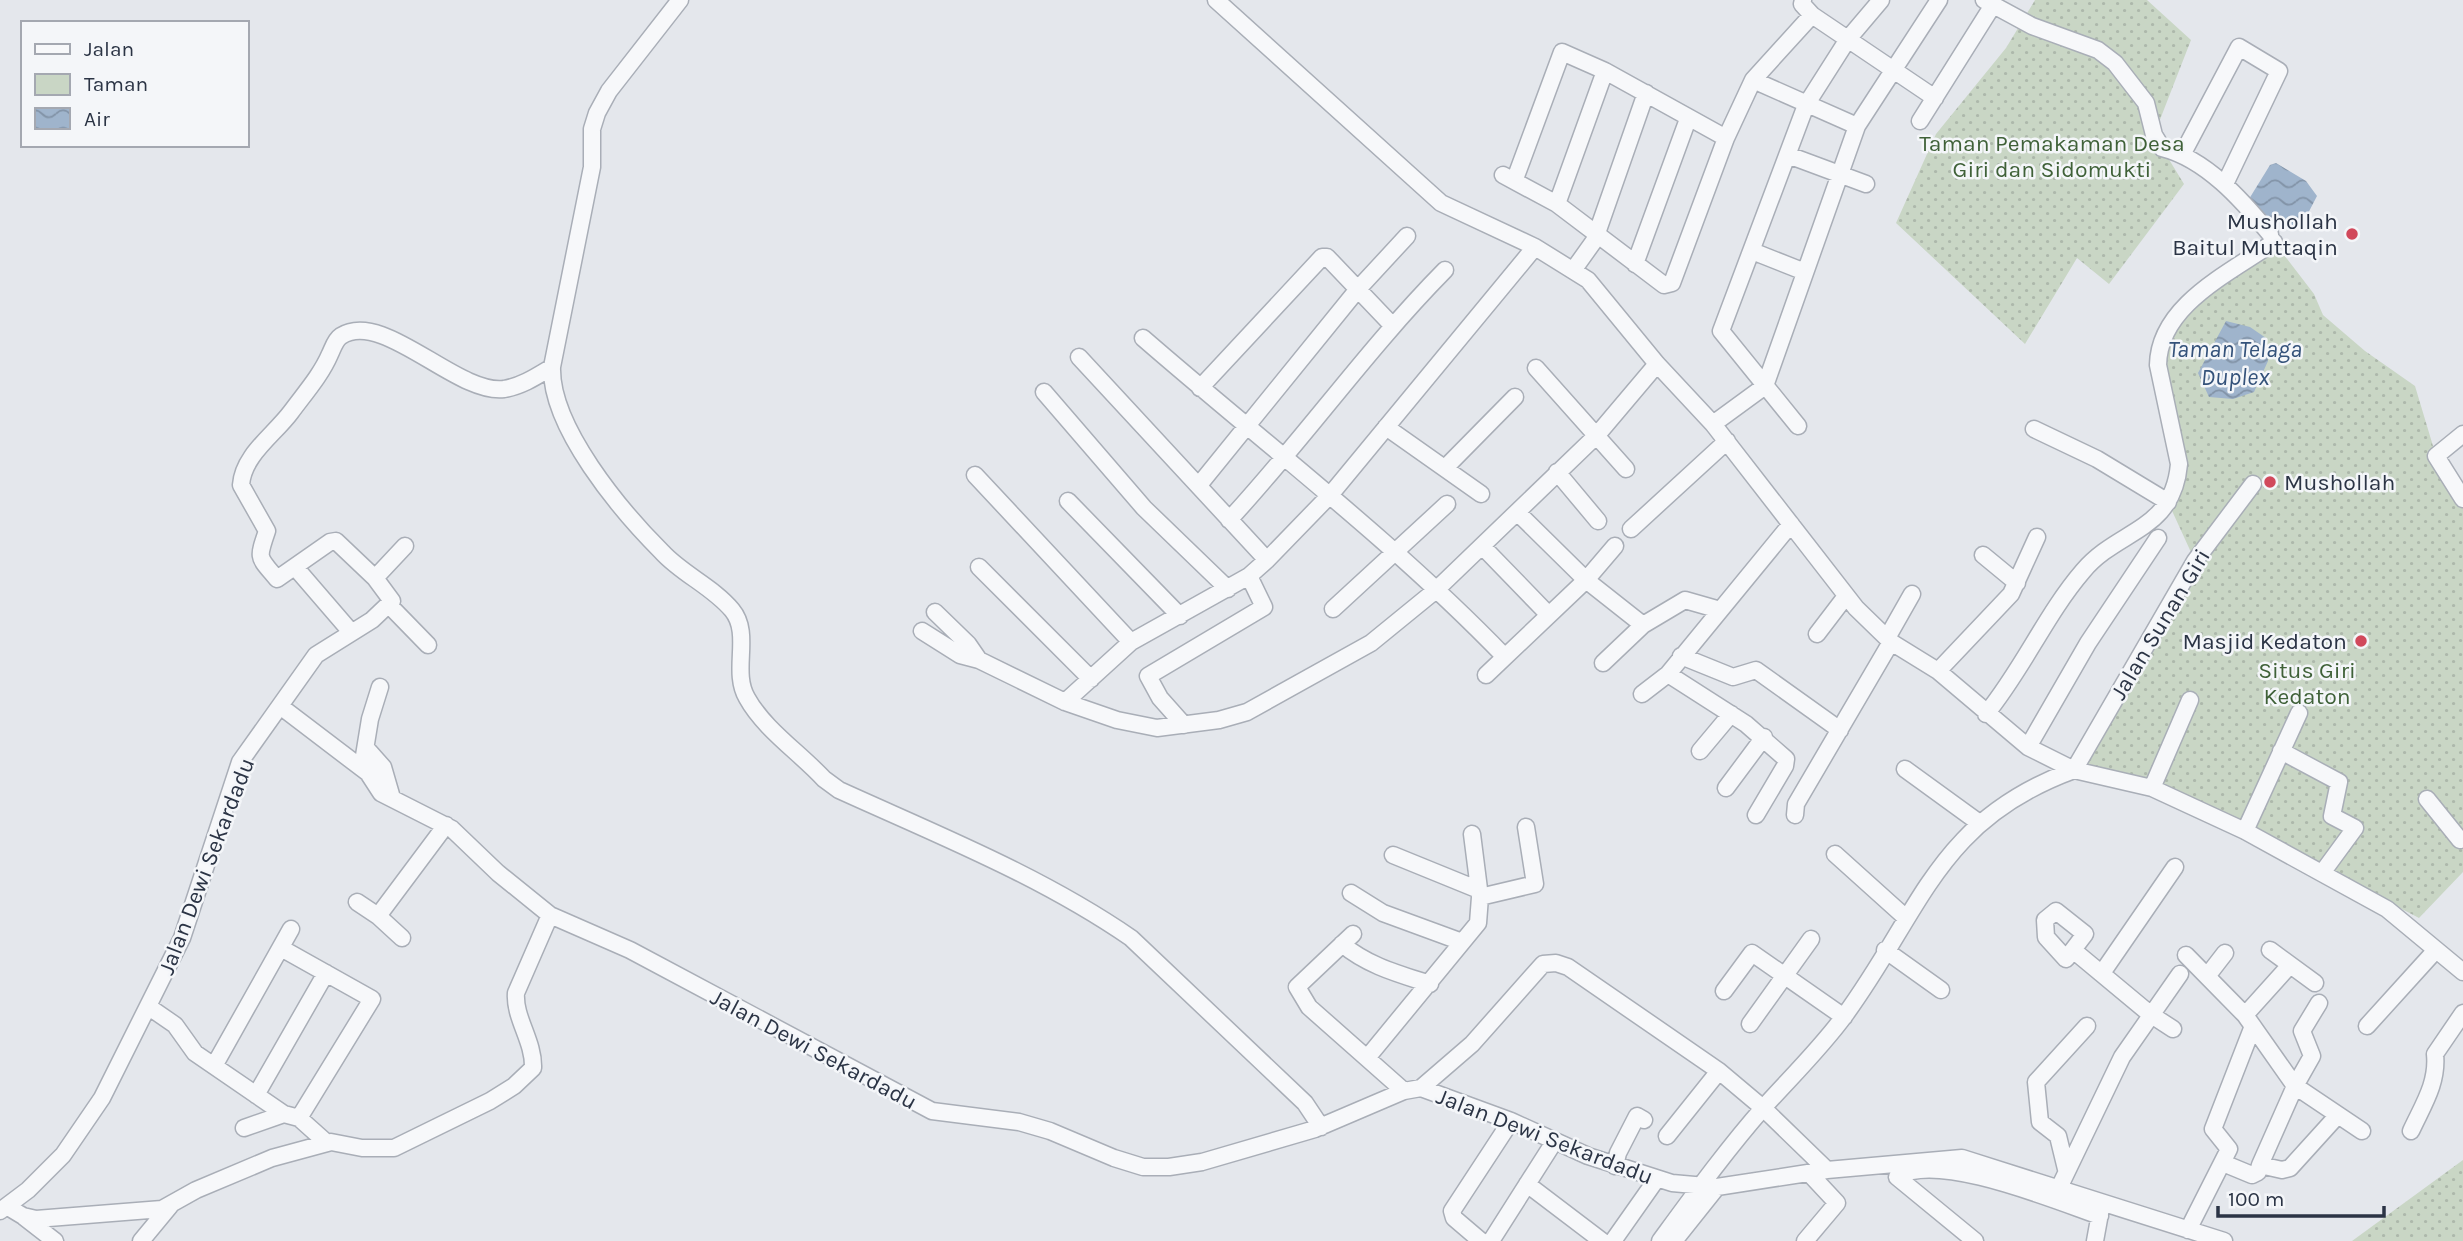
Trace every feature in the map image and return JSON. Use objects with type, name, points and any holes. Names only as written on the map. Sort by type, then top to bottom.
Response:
[{"type":"street","points":[[680,0],[609,91],[592,129],[592,167],[552,367],[554,389],[579,446],[620,505],[662,553],[734,611],[742,639],[740,657],[746,697],[824,779],[839,790],[958,841],[1102,918],[1131,938],[1305,1103],[1321,1127]]},
{"type":"street","points":[[1216,0],[1441,203],[1535,247],[1588,280],[1657,364],[1727,441],[1846,596],[1889,640],[1938,671],[2028,747],[2074,770],[2152,788],[2245,831],[2387,909],[2463,972]]},
{"type":"street","points":[[1803,0],[1802,4],[1812,16],[1894,68],[1935,98]]},
{"type":"street","points":[[1798,426],[1721,334],[1807,105],[1848,39],[1881,0]]},
{"type":"street","points":[[1713,424],[1765,386],[1857,126],[1936,1]]},
{"type":"street","points":[[1920,121],[1988,3],[2032,26],[2098,50],[2146,103],[2154,135],[2162,148],[2183,153],[2225,184],[2272,238],[2193,299],[2173,318],[2161,337],[2158,365],[2179,464],[2178,480],[2168,502],[2152,521],[2135,535],[2100,553],[2082,571],[2006,691],[1986,714]]},
{"type":"street","points":[[1726,138],[1605,71],[1560,52],[1509,177],[1557,204],[1664,285],[1675,281],[1726,138],[1753,80],[1812,16]]},
{"type":"street","points":[[2183,153],[2239,47],[2279,71],[2225,184]]},
{"type":"street","points":[[1557,204],[1605,71]]},
{"type":"street","points":[[1753,80],[1857,126]]},
{"type":"street","points":[[1574,269],[1598,234],[1646,93]]},
{"type":"street","points":[[1635,264],[1688,119]]},
{"type":"street","points":[[1788,155],[1866,184]]},
{"type":"street","points":[[1199,485],[1359,289],[1408,236]]},
{"type":"street","points":[[1065,702],[1131,642],[1228,589],[1267,560],[1331,494],[1535,247]]},
{"type":"street","points":[[1752,250],[1805,272]]},
{"type":"street","points":[[1200,388],[1319,258],[1327,257],[1391,324]]},
{"type":"street","points":[[1229,520],[1285,459],[1391,324],[1446,270]]},
{"type":"street","points":[[280,706],[316,655],[388,605],[392,597],[336,541],[330,542],[277,579],[260,562],[259,550],[267,531],[243,491],[242,476],[248,461],[320,372],[337,339],[355,331],[384,336],[491,388],[518,385],[552,367]]},
{"type":"street","points":[[1143,338],[1246,428],[1331,494],[1452,602],[1505,657]]},
{"type":"street","points":[[1079,357],[1267,560]]},
{"type":"street","points":[[922,631],[960,655],[979,660],[1065,702],[1144,727],[1184,725],[1247,712],[1371,643],[1436,590],[1597,435],[1657,364]]},
{"type":"street","points":[[1536,368],[1626,469]]},
{"type":"street","points":[[1044,392],[1143,508],[1228,589]]},
{"type":"street","points":[[1445,468],[1515,397]]},
{"type":"street","points":[[1386,427],[1481,495]]},
{"type":"street","points":[[2035,429],[2097,459],[2168,502]]},
{"type":"street","points":[[2462,437],[2436,456],[2463,499]]},
{"type":"street","points":[[1631,529],[1727,441]]},
{"type":"street","points":[[1557,472],[1598,521]]},
{"type":"street","points":[[975,475],[1131,642]]},
{"type":"street","name":"Jalan Sunan Giri","points":[[2074,770],[2195,561],[2253,484]]},
{"type":"street","points":[[1068,501],[1180,615]]},
{"type":"street","points":[[1333,609],[1447,505]]},
{"type":"street","points":[[1518,513],[1586,580],[1643,625]]},
{"type":"street","points":[[1642,694],[1668,674],[1791,524]]},
{"type":"street","points":[[1938,671],[2011,594],[2037,537]]},
{"type":"street","points":[[2028,747],[2088,643],[2158,538]]},
{"type":"street","points":[[375,578],[405,546]]},
{"type":"street","points":[[1482,546],[1547,613]]},
{"type":"street","points":[[1486,675],[1547,613],[1586,580],[1615,547]]},
{"type":"street","points":[[1983,555],[2017,583]]},
{"type":"street","points":[[295,567],[351,632]]},
{"type":"street","points":[[979,567],[1091,679]]},
{"type":"street","points":[[1184,725],[1160,698],[1148,676],[1264,607],[1249,576]]},
{"type":"street","points":[[1795,815],[1796,804],[1840,730],[1912,594]]},
{"type":"street","points":[[1817,634],[1846,596]]},
{"type":"street","points":[[1603,663],[1643,625],[1685,600],[1720,610]]},
{"type":"street","points":[[388,605],[428,645]]},
{"type":"street","points":[[934,612],[968,644],[979,660]]},
{"type":"street","points":[[1681,656],[1733,677],[1756,670],[1798,703],[1840,730]]},
{"type":"street","points":[[1668,674],[1764,737],[1787,762],[1756,815]]},
{"type":"street","points":[[362,768],[370,719],[380,687]]},
{"type":"street","points":[[2152,788],[2190,699]]},
{"type":"street","name":"Jalan Dewi Sekardadu","points":[[4,1209],[76,1140],[102,1098],[149,1007],[186,926],[240,762],[280,706],[362,768],[381,793],[446,825],[551,915],[630,950],[932,1111],[1019,1122],[1143,1167],[1169,1167],[1202,1163],[1321,1127],[1404,1091],[1421,1088],[1656,1180],[1717,1187],[1827,1170],[1962,1158],[2059,1188],[2101,1209],[2224,1241]]},
{"type":"street","points":[[1700,751],[1731,713]]},
{"type":"street","points":[[2245,831],[2299,713]]},
{"type":"street","points":[[1726,788],[1764,737]]},
{"type":"street","points":[[367,749],[383,767],[392,798]]},
{"type":"street","points":[[2281,751],[2339,782],[2332,816],[2355,828],[2322,873]]},
{"type":"street","points":[[1905,769],[1979,822]]},
{"type":"street","points":[[1660,1241],[1699,1187],[1763,1108],[1844,1017],[1905,917],[1947,857],[1979,822],[2043,781],[2074,770]]},
{"type":"street","points":[[2427,799],[2460,840]]},
{"type":"street","points":[[378,916],[446,825]]},
{"type":"street","points":[[1393,855],[1479,893],[1535,884],[1526,827]]},
{"type":"street","points":[[1367,1058],[1478,923],[1479,893],[1472,834]]},
{"type":"street","points":[[1835,854],[1905,917]]},
{"type":"street","points":[[2102,973],[2175,867]]},
{"type":"street","points":[[1350,893],[1383,913],[1461,942]]},
{"type":"street","points":[[357,902],[378,916],[402,939]]},
{"type":"street","points":[[141,1241],[170,1206],[196,1190],[272,1158],[327,1143],[394,1148],[490,1101],[514,1086],[533,1068],[533,1051],[515,1004],[516,993],[551,915]]},
{"type":"street","points":[[214,1066],[291,929]]},
{"type":"street","points":[[1404,1091],[1309,1007],[1297,987],[1348,939],[1357,957],[1430,984]]},
{"type":"street","points":[[1750,1024],[1811,939]]},
{"type":"street","points":[[244,1128],[291,1116],[372,999],[281,948]]},
{"type":"street","points":[[1885,950],[1941,990]]},
{"type":"street","points":[[2073,950],[2150,1014],[2174,1029]]},
{"type":"street","points":[[2270,950],[2315,983]]},
{"type":"street","points":[[2367,1026],[2435,951]]},
{"type":"street","points":[[1724,991],[1752,953],[1844,1017]]},
{"type":"street","points":[[2208,975],[2225,953]]},
{"type":"street","points":[[2186,955],[2208,975],[2249,1021],[2295,1086],[2362,1131]]},
{"type":"street","points":[[1421,1088],[1472,1044],[1543,964],[1556,963],[1597,986],[1719,1072],[1763,1108],[1827,1170]]},
{"type":"street","points":[[2188,1230],[2230,1147],[2216,1136],[2213,1126],[2249,1021],[2290,965]]},
{"type":"street","points":[[256,1095],[326,973]]},
{"type":"street","points":[[2059,1188],[2122,1057],[2180,974]]},
{"type":"street","points":[[2223,1163],[2252,1175],[2256,1174],[2295,1086],[2312,1056],[2302,1031],[2319,1003]]},
{"type":"street","points":[[149,1007],[175,1025],[195,1053],[327,1143]]},
{"type":"street","points":[[2411,1131],[2437,1072],[2435,1054],[2463,1013]]},
{"type":"street","points":[[2066,1169],[2058,1136],[2040,1122],[2036,1082],[2087,1026]]},
{"type":"street","points":[[1667,1136],[1719,1072]]},
{"type":"street","points":[[2260,1165],[2282,1171],[2290,1168],[2338,1115]]},
{"type":"street","points":[[1615,1166],[1618,1153],[1636,1116],[1644,1120]]},
{"type":"street","points":[[1481,1241],[1454,1218],[1452,1211],[1511,1121]]},
{"type":"street","points":[[1491,1241],[1554,1142]]},
{"type":"street","points":[[1976,1240],[1897,1177],[1905,1173],[1952,1170],[2101,1209],[2095,1241]]},
{"type":"street","points":[[1919,1197],[1929,1172]]},
{"type":"street","points":[[1805,1241],[1838,1203],[1809,1173]]},
{"type":"street","points":[[1613,1241],[1656,1180]]},
{"type":"street","points":[[1527,1184],[1601,1241]]},
{"type":"street","points":[[1674,1241],[1717,1187]]},
{"type":"street","points":[[4,1209],[36,1219],[133,1213],[170,1206]]},
{"type":"street","points":[[23,1216],[55,1241]]},
{"type":"green space","name":"Taman Pemakaman Desa Giri dan Sidomukti","points":[[2035,0],[2147,0],[2191,40],[2154,135],[2184,184],[2109,284],[2077,258],[2025,344],[1896,223],[1936,134],[2006,48]]},
{"type":"green space","name":"Situs Giri Kedaton","points":[[2274,242],[2314,294],[2323,315],[2365,351],[2415,386],[2436,456],[2463,495],[2463,872],[2419,918],[2155,780],[2083,763],[2195,561],[2168,502],[2178,480],[2158,365],[2178,313]]},
{"type":"green space","points":[[2463,1160],[2463,1241],[2352,1241]]},
{"type":"water","points":[[2276,163],[2306,181],[2317,196],[2304,221],[2293,225],[2260,216],[2249,199],[2270,165]]},
{"type":"water","name":"Taman Telaga Duplex","points":[[2226,321],[2250,327],[2266,338],[2268,361],[2254,392],[2233,399],[2209,397],[2198,373]]},
{"type":"place","name":"Mushollah Baitul Muttaqin","points":[[2352,234]]},
{"type":"place","name":"Mushollah","points":[[2270,482]]},
{"type":"place","name":"Masjid Kedaton","points":[[2361,641]]}]
